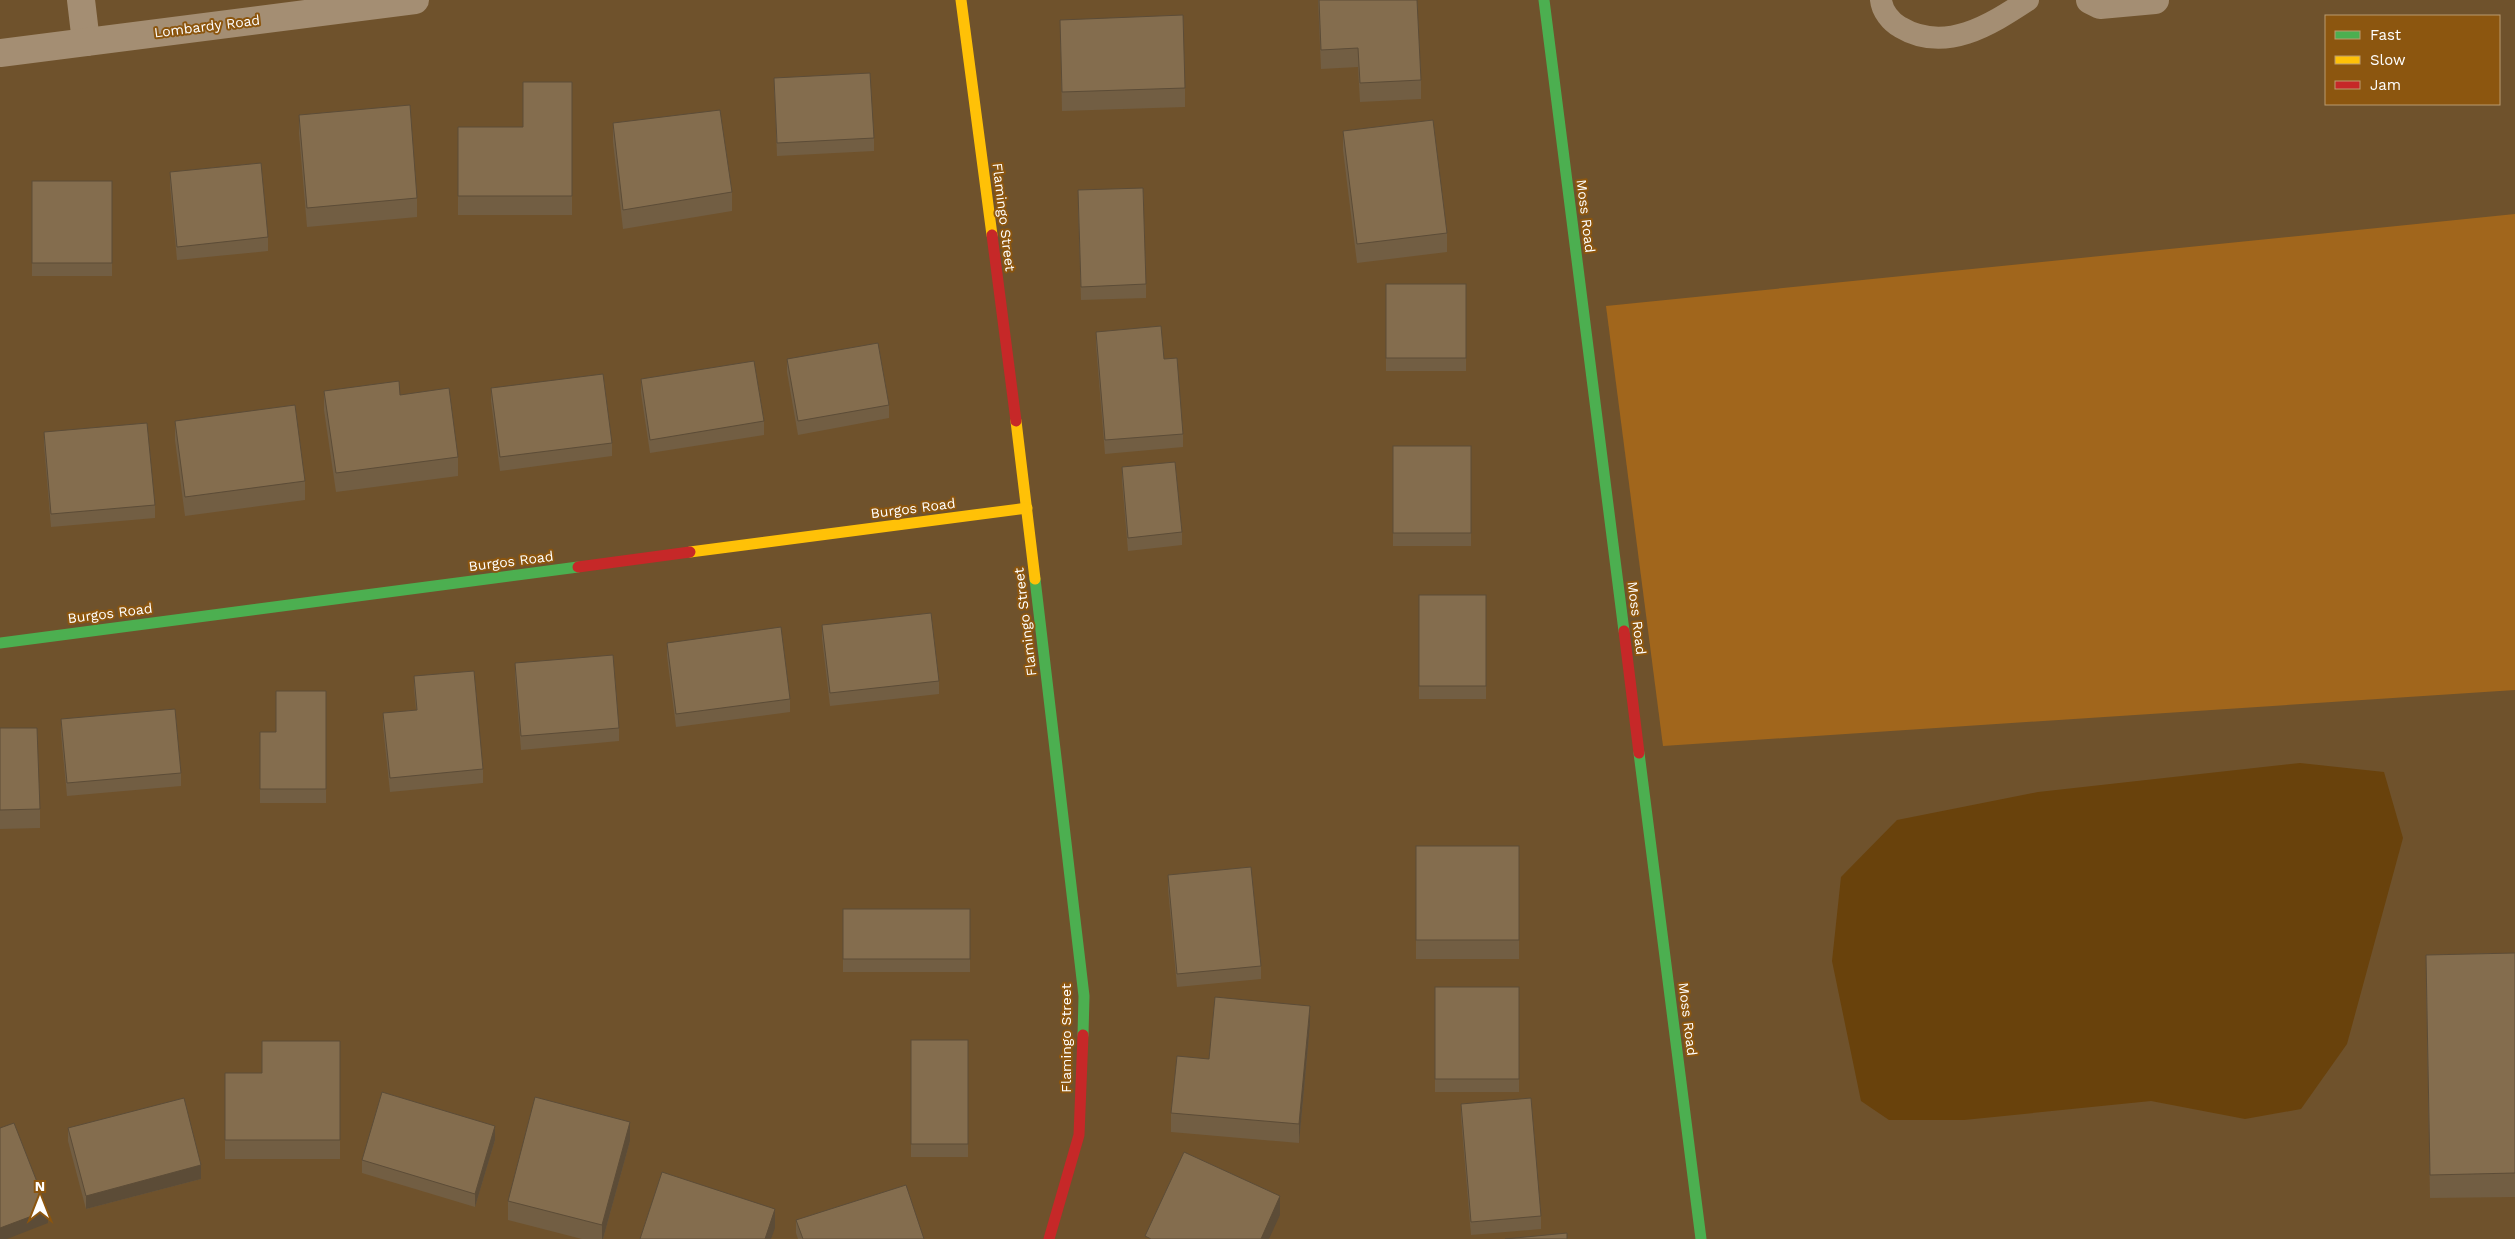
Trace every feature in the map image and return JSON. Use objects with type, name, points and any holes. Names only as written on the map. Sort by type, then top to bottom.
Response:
[{"type":"street","points":[[81,0],[86,42]]},
{"type":"street","name":"Lombardy Road","points":[[0,53],[415,0]]},
{"type":"street","name":"Flamingo Street","points":[[961,0],[1027,508],[1084,996],[1079,1135],[1050,1239]]},
{"type":"street","name":"Moss Road","points":[[1544,0],[1701,1239]]},
{"type":"street","points":[[2090,0],[2100,5],[2155,0]]},
{"type":"street","name":"Burgos Road","points":[[0,643],[1027,508]]},
{"type":"lane","points":[[1881,0],[1892,22],[1914,36],[1947,39],[1991,24],[2028,0]]},
{"type":"shaded area","points":[[2515,214],[2515,690],[1663,746],[1606,306]]},
{"type":"shaded area","points":[[2300,763],[2384,772],[2403,838],[2347,1044],[2301,1109],[2245,1119],[2151,1101],[1964,1120],[1889,1120],[1861,1101],[1832,961],[1841,877],[1897,820],[2038,792]]},
{"type":"building","points":[[1319,0],[1417,0],[1421,80],[1360,83],[1358,48],[1321,50]]},
{"type":"building","points":[[1183,15],[1185,88],[1062,92],[1060,20]]},
{"type":"building","points":[[870,73],[874,138],[777,143],[774,78]]},
{"type":"building","points":[[523,82],[572,82],[572,196],[458,196],[458,127],[523,127]]},
{"type":"building","points":[[410,105],[417,198],[307,208],[299,115]]},
{"type":"building","points":[[720,110],[732,192],[623,210],[613,123]]},
{"type":"building","points":[[1433,120],[1447,233],[1357,244],[1343,131]]},
{"type":"building","points":[[261,163],[268,237],[177,247],[170,172]]},
{"type":"building","points":[[32,181],[112,181],[112,263],[32,263]]},
{"type":"building","points":[[1143,188],[1146,284],[1081,287],[1078,190]]},
{"type":"building","points":[[1386,284],[1466,284],[1466,358],[1386,358]]},
{"type":"building","points":[[1161,326],[1164,359],[1177,358],[1183,434],[1105,440],[1096,332]]},
{"type":"building","points":[[878,343],[889,405],[798,421],[787,359]]},
{"type":"building","points":[[754,361],[764,421],[650,440],[641,379]]},
{"type":"building","points":[[603,374],[612,443],[500,457],[491,388]]},
{"type":"building","points":[[399,381],[400,395],[449,388],[458,457],[336,473],[324,391]]},
{"type":"building","points":[[295,405],[305,481],[185,497],[175,421]]},
{"type":"building","points":[[147,423],[155,505],[51,514],[44,432]]},
{"type":"building","points":[[1393,446],[1471,446],[1471,533],[1393,533]]},
{"type":"building","points":[[1175,462],[1182,532],[1128,538],[1122,467]]},
{"type":"building","points":[[1419,595],[1486,595],[1486,686],[1419,686]]},
{"type":"building","points":[[931,613],[939,681],[830,693],[822,625]]},
{"type":"building","points":[[781,627],[790,699],[676,714],[667,643]]},
{"type":"building","points":[[613,655],[619,728],[521,736],[515,663]]},
{"type":"building","points":[[474,671],[483,769],[390,778],[383,713],[417,710],[414,676]]},
{"type":"building","points":[[276,691],[326,691],[326,789],[260,789],[260,732],[276,732]]},
{"type":"building","points":[[175,709],[181,773],[67,783],[61,719]]},
{"type":"building","points":[[0,728],[37,728],[40,809],[0,810]]},
{"type":"building","points":[[1416,846],[1519,846],[1519,940],[1416,940]]},
{"type":"building","points":[[1251,867],[1261,966],[1177,974],[1168,875]]},
{"type":"building","points":[[843,909],[970,909],[970,959],[843,959]]},
{"type":"building","points":[[2515,953],[2515,1173],[2430,1175],[2426,955]]},
{"type":"building","points":[[1435,987],[1519,987],[1519,1079],[1435,1079]]},
{"type":"building","points":[[1215,997],[1310,1006],[1299,1124],[1171,1113],[1177,1056],[1209,1059]]},
{"type":"building","points":[[911,1040],[968,1040],[968,1144],[911,1144]]},
{"type":"building","points":[[262,1041],[340,1041],[340,1140],[225,1140],[225,1073],[262,1073]]},
{"type":"building","points":[[382,1092],[495,1126],[475,1194],[362,1160]]},
{"type":"building","points":[[535,1097],[630,1122],[602,1225],[508,1201]]},
{"type":"building","points":[[184,1098],[201,1165],[86,1196],[68,1128]]},
{"type":"building","points":[[1531,1098],[1541,1216],[1471,1222],[1461,1104]]},
{"type":"building","points":[[14,1123],[48,1210],[0,1228],[0,1128]]},
{"type":"building","points":[[1184,1152],[1280,1196],[1261,1239],[1151,1239],[1145,1236]]},
{"type":"building","points":[[662,1172],[775,1209],[765,1239],[640,1239]]},
{"type":"building","points":[[906,1185],[924,1239],[803,1239],[796,1220]]},
{"type":"building","points":[[1567,1233],[1567,1239],[1505,1239]]},
{"type":"traffic: fast","points":[[1544,0],[1624,631]]},
{"type":"traffic: fast","points":[[0,643],[578,567]]},
{"type":"traffic: fast","points":[[1035,579],[1084,996],[1083,1035]]},
{"type":"traffic: fast","points":[[1639,753],[1701,1239]]},
{"type":"traffic: slow","points":[[961,0],[992,235]]},
{"type":"traffic: slow","points":[[1016,421],[1035,579]]},
{"type":"traffic: slow","points":[[690,552],[1027,508]]},
{"type":"traffic: jam","points":[[992,235],[1016,421]]},
{"type":"traffic: jam","points":[[578,567],[690,552]]},
{"type":"traffic: jam","points":[[1624,631],[1639,753]]},
{"type":"traffic: jam","points":[[1049,1239],[1079,1135],[1083,1035]]}]
